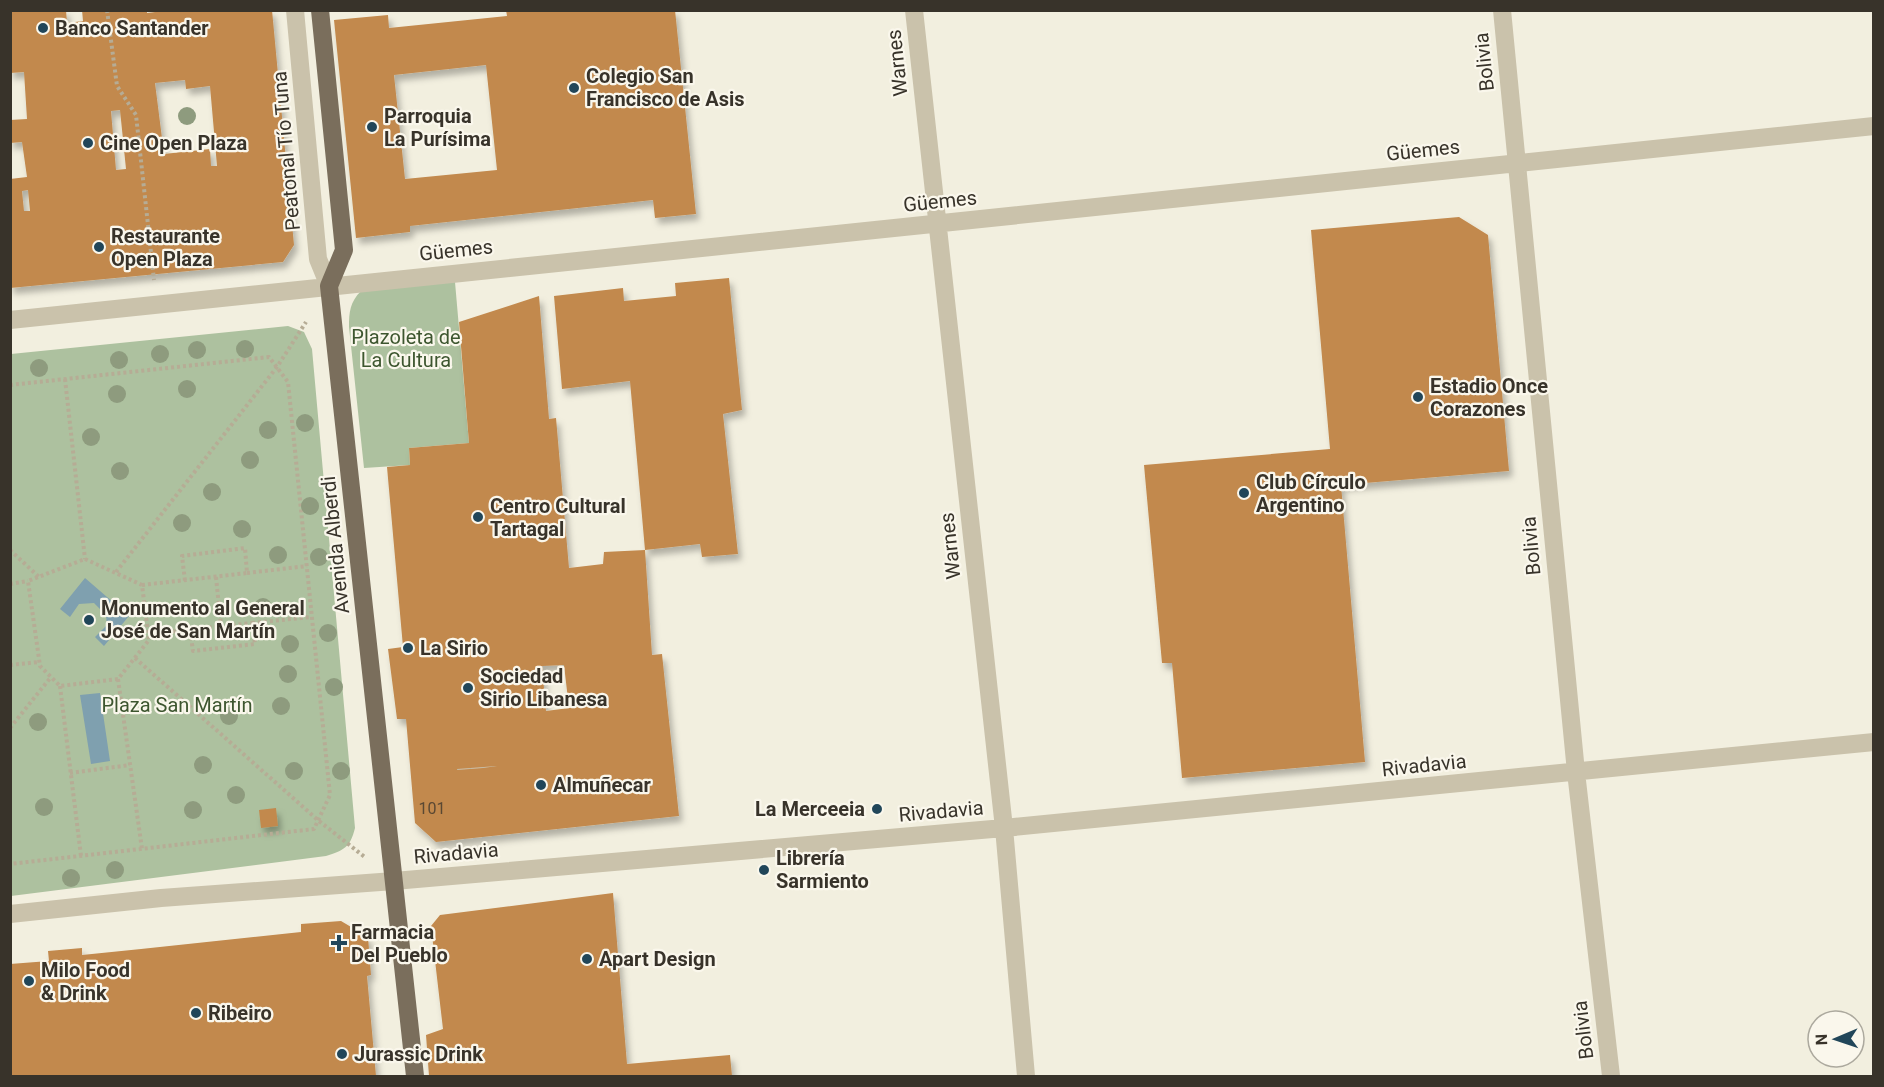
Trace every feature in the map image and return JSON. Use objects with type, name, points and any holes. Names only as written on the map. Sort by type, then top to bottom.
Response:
[{"type":"main road","name":"Avenida Alberdi","points":[[320,10],[344,250],[329,286],[415,1077]]},
{"type":"street","name":"Peatonal Tío Tuna","points":[[295,10],[318,259],[329,286]]},
{"type":"street","name":"Warnes","points":[[914,10],[1004,828],[1026,1077]]},
{"type":"street","name":"Bolivia","points":[[1502,10],[1576,772],[1611,1077]]},
{"type":"street","name":"Güemes","points":[[10,320],[1874,126]]},
{"type":"street","name":"Rivadavia","points":[[10,914],[161,898],[394,881],[1004,828],[1874,742]]},
{"type":"path","points":[[107,10],[117,86],[136,115],[157,304]]},
{"type":"path","points":[[116,572],[277,367],[329,286]]},
{"type":"path","points":[[10,385],[269,357],[277,367],[288,382],[330,795],[314,829],[10,864]]},
{"type":"path","points":[[65,379],[85,559]]},
{"type":"path","points":[[185,580],[182,556],[245,548],[247,573]]},
{"type":"path","points":[[10,550],[39,577]]},
{"type":"path","points":[[10,584],[28,581],[85,559],[142,585],[307,566]]},
{"type":"path","points":[[216,577],[220,626]]},
{"type":"path","points":[[28,581],[40,666],[60,686],[81,856]]},
{"type":"path","points":[[60,686],[118,679],[149,640],[142,585]]},
{"type":"path","points":[[148,634],[312,617]]},
{"type":"path","points":[[190,629],[193,651],[255,644],[252,623]]},
{"type":"path","points":[[135,658],[319,821],[394,881]]},
{"type":"path","points":[[10,665],[39,662]]},
{"type":"path","points":[[10,728],[51,677]]},
{"type":"path","points":[[118,679],[142,849]]},
{"type":"path","points":[[70,773],[130,765]]},
{"type":"green space","name":"Plazoleta de La Cultura","points":[[455,282],[469,443],[409,448],[410,465],[364,468],[349,327],[352,303],[361,291]]},
{"type":"green space","name":"Plaza San Martín","points":[[288,326],[304,332],[312,349],[355,828],[351,840],[342,850],[326,856],[11,896],[11,354]]},
{"type":"water","points":[[85,578],[129,616],[104,646],[95,637],[107,625],[106,615],[94,603],[79,604],[70,617],[60,609]]},
{"type":"water","points":[[100,693],[110,761],[91,764],[80,695]]},
{"type":"building","points":[[10,10],[66,10],[67,23],[83,21],[82,10],[147,10],[147,13],[171,10],[272,10],[294,245],[283,262],[10,288],[10,179],[27,177],[22,142],[10,143],[10,120],[27,119],[24,72],[10,73]],"holes":[[[185,80],[186,89],[210,86],[217,166],[211,166],[210,149],[164,154],[155,83]],[[120,110],[126,169],[116,170],[111,111]],[[28,190],[30,211],[24,211],[22,191]]]},
{"type":"building","points":[[506,10],[675,10],[696,214],[655,218],[653,200],[410,226],[410,232],[356,238],[334,20],[388,15],[389,28],[507,16]],"holes":[[[486,65],[497,170],[405,179],[394,75]]]},
{"type":"building","name":"Club Círculo Argentino","points":[[1459,217],[1488,235],[1509,471],[1341,485],[1365,762],[1182,778],[1172,663],[1162,663],[1144,465],[1330,449],[1311,230]]},
{"type":"building","points":[[729,278],[742,410],[723,414],[738,554],[702,557],[700,544],[645,550],[630,381],[562,389],[554,296],[623,288],[624,301],[676,296],[675,283]]},
{"type":"building","points":[[539,296],[549,419],[556,418],[569,568],[603,564],[604,552],[645,550],[652,655],[662,654],[679,816],[436,842],[415,823],[406,719],[397,719],[388,649],[403,647],[387,467],[410,465],[409,448],[469,443],[459,322]],"holes":[[[564,665],[569,708],[546,711],[542,666]],[[497,766],[483,768],[457,770],[457,769]]]},
{"type":"building","points":[[276,808],[278,826],[261,828],[259,810]]},
{"type":"building","points":[[613,893],[627,1064],[730,1055],[732,1076],[429,1076],[426,1035],[443,1029],[431,926],[440,915]]},
{"type":"building","points":[[341,921],[368,937],[371,975],[367,976],[376,1076],[10,1076],[10,964],[49,961],[48,951],[82,948],[82,955],[141,949],[301,932],[301,924]]},
{"type":"place","name":"Banco Santander","points":[[43,28]]},
{"type":"place","name":"Colegio San Francisco de Asis","points":[[574,88]]},
{"type":"place","name":"Parroquia La Purísima","points":[[372,127]]},
{"type":"place","name":"Cine Open Plaza","points":[[88,143]]},
{"type":"place","name":"Restaurante Open Plaza","points":[[99,247]]},
{"type":"place","name":"Estadio Once Corazones","points":[[1418,397]]},
{"type":"place","name":"Club Círculo Argentino","points":[[1244,493]]},
{"type":"place","name":"Centro Cultural Tartagal","points":[[478,517]]},
{"type":"place","name":"Monumento al General José de San Martín","points":[[89,620]]},
{"type":"place","name":"La Sirio","points":[[408,648]]},
{"type":"place","name":"Sociedad Sirio Libanesa","points":[[468,688]]},
{"type":"place","name":"Almuñecar","points":[[541,785]]},
{"type":"place","name":"La Merceeia","points":[[877,809]]},
{"type":"place","name":"Librería Sarmiento","points":[[764,870]]},
{"type":"place","name":"Farmacia Del Pueblo","points":[[339,943]]},
{"type":"place","name":"Apart Design","points":[[587,959]]},
{"type":"place","name":"Milo Food & Drink","points":[[29,981]]},
{"type":"place","name":"Ribeiro","points":[[196,1013]]},
{"type":"place","name":"Jurassic Drink","points":[[342,1054]]}]
